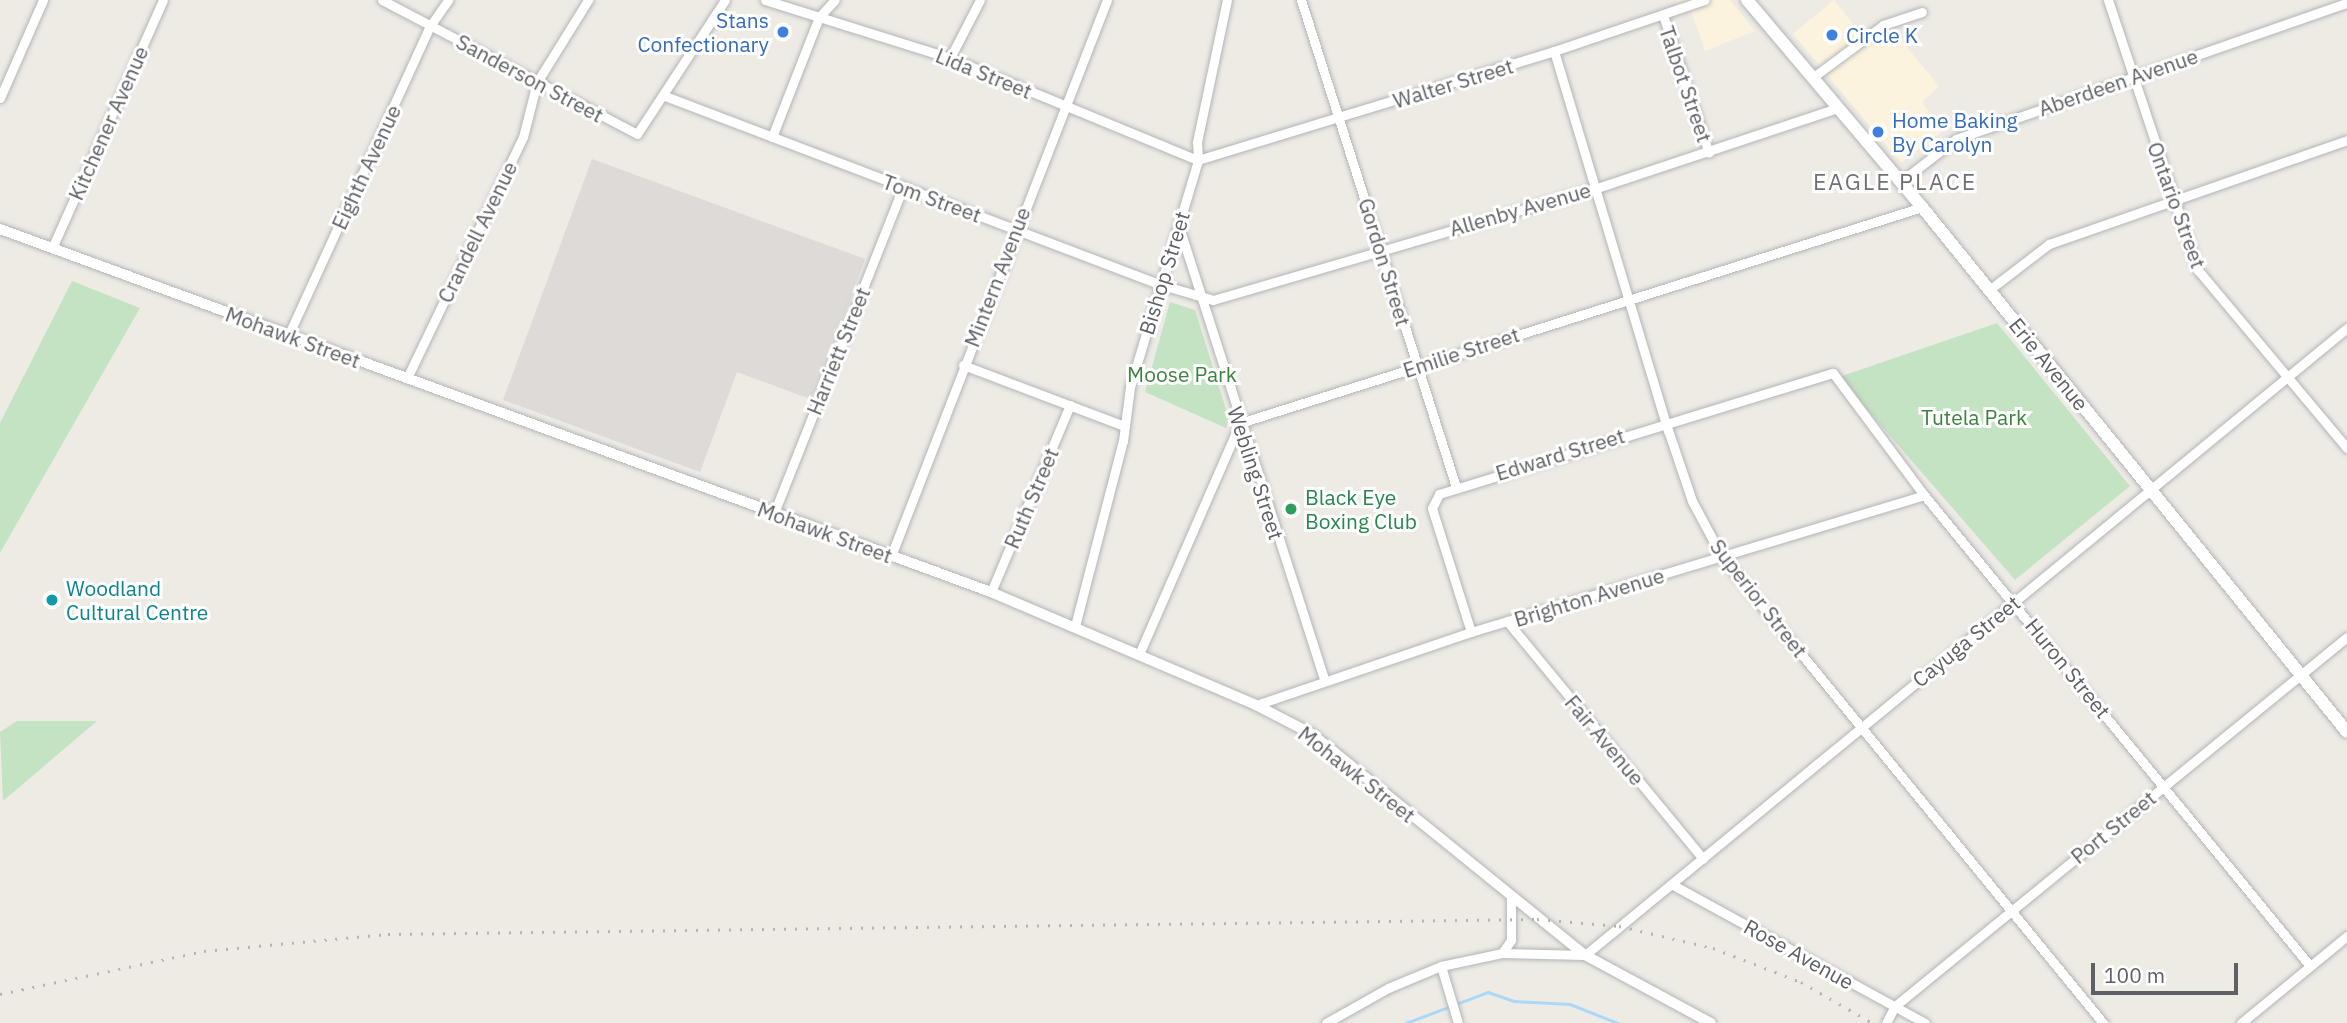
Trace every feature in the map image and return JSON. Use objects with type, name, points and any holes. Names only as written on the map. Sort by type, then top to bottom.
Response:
[{"type":"main road","name":"Erie Avenue","points":[[1747,0],[1922,207],[2347,732]]},
{"type":"street","points":[[0,98],[43,0]]},
{"type":"street","name":"Kitchener Avenue","points":[[53,246],[163,0]]},
{"type":"street","name":"Sanderson Street","points":[[382,0],[637,134],[665,96]]},
{"type":"street","name":"Eighth Avenue","points":[[288,336],[430,26],[448,0]]},
{"type":"street","name":"Crandell Avenue","points":[[407,379],[523,137],[537,82],[587,0]]},
{"type":"street","points":[[665,96],[725,0]]},
{"type":"street","name":"Lida Street","points":[[765,0],[950,58],[1063,107],[1198,160]]},
{"type":"street","points":[[772,137],[819,17],[835,0]]},
{"type":"street","points":[[950,58],[980,0]]},
{"type":"street","name":"Mintern Avenue","points":[[891,556],[1015,228],[1107,0]]},
{"type":"street","name":"Bishop Street","points":[[1075,626],[1123,441],[1122,425],[1159,284],[1198,160],[1197,142],[1227,0]]},
{"type":"street","name":"Gordon Street","points":[[1301,0],[1382,248],[1455,487]]},
{"type":"street","name":"Walter Street","points":[[1198,160],[1339,119],[1705,0]]},
{"type":"street","name":"Ontario Street","points":[[2108,0],[2198,270],[2347,448]]},
{"type":"street","name":"Aberdeen Avenue","points":[[1900,182],[1956,139],[2347,3]]},
{"type":"street","points":[[1812,78],[1883,25],[1922,12]]},
{"type":"street","name":"Talbot Street","points":[[1663,15],[1709,153]]},
{"type":"street","name":"Superior Street","points":[[1554,51],[1631,297],[1665,421],[1692,501],[1722,556],[2103,1023]]},
{"type":"street","name":"Tom Street","points":[[665,96],[1159,284],[1200,297]]},
{"type":"street","name":"Allenby Avenue","points":[[1200,297],[1213,300],[1382,248],[1597,188],[1709,153],[1837,108]]},
{"type":"street","points":[[1990,290],[2049,244],[2175,202],[2347,139]]},
{"type":"street","name":"Harriett Street","points":[[774,513],[904,188]]},
{"type":"street","name":"Emilie Street","points":[[1240,423],[1922,207]]},
{"type":"street","name":"Webling Street","points":[[1178,225],[1324,680]]},
{"type":"street","name":"Mohawk Street","points":[[0,229],[53,246],[288,336],[991,592],[1140,653],[1256,705],[1312,734],[1511,898],[1585,955],[1711,1023]]},
{"type":"street","name":"Cayuga Street","points":[[1585,955],[2347,328]]},
{"type":"street","points":[[963,365],[1122,425]]},
{"type":"street","name":"Huron Street","points":[[1665,421],[1833,373],[1924,495],[2015,601],[2310,966]]},
{"type":"street","name":"Ruth Street","points":[[991,592],[1070,405]]},
{"type":"street","name":"Edward Street","points":[[1455,487],[1665,421]]},
{"type":"street","points":[[1140,653],[1240,423]]},
{"type":"street","points":[[1455,487],[1435,497],[1432,508],[1471,632]]},
{"type":"street","name":"Brighton Avenue","points":[[1256,705],[1471,632],[1924,495]]},
{"type":"street","name":"Fair Avenue","points":[[1507,621],[1703,859]]},
{"type":"street","name":"Port Street","points":[[1886,1023],[1895,1006],[2347,637]]},
{"type":"street","name":"Rose Avenue","points":[[1673,885],[1925,1023]]},
{"type":"street","points":[[1502,953],[1511,940],[1511,898]]},
{"type":"street","points":[[2241,1023],[2347,936]]},
{"type":"street","points":[[1326,1023],[1388,988],[1441,966],[1502,953],[1585,955]]},
{"type":"street","points":[[1441,966],[1457,1020]]},
{"type":"shaded area","points":[[1676,0],[1730,0],[1755,31],[1705,51],[1691,11],[1681,13]]},
{"type":"shaded area","points":[[1834,0],[1865,39],[1890,27],[1939,86],[1922,102],[1943,131],[1901,163],[1793,34]]},
{"type":"shaded area","points":[[592,159],[865,259],[813,400],[737,372],[700,472],[503,400]]},
{"type":"green space","points":[[72,281],[140,308],[0,553],[0,423]]},
{"type":"green space","name":"Moose Park","points":[[1170,302],[1195,310],[1229,419],[1226,428],[1145,392]]},
{"type":"green space","name":"Tutela Park","points":[[1997,323],[2130,486],[2015,580],[1839,377]]},
{"type":"green space","points":[[17,721],[97,721],[3,801],[0,732]]},
{"type":"waterway","points":[[1406,1023],[1488,992],[1514,1001],[1570,1004],[1618,1023]]},
{"type":"railway","points":[[0,994],[204,951],[388,934],[1537,919],[1619,926],[1713,948],[1801,982],[1873,1023]]},
{"type":"place","name":"Stans Confectionary","points":[[783,32]]},
{"type":"place","name":"Circle K","points":[[1832,35]]},
{"type":"place","name":"Home Baking By Carolyn","points":[[1878,132]]},
{"type":"place","name":"Black Eye Boxing Club","points":[[1291,509]]},
{"type":"place","name":"Woodland Cultural Centre","points":[[52,600]]},
{"type":"district","name":"EAGLE PLACE","points":[[1895,181]]}]
